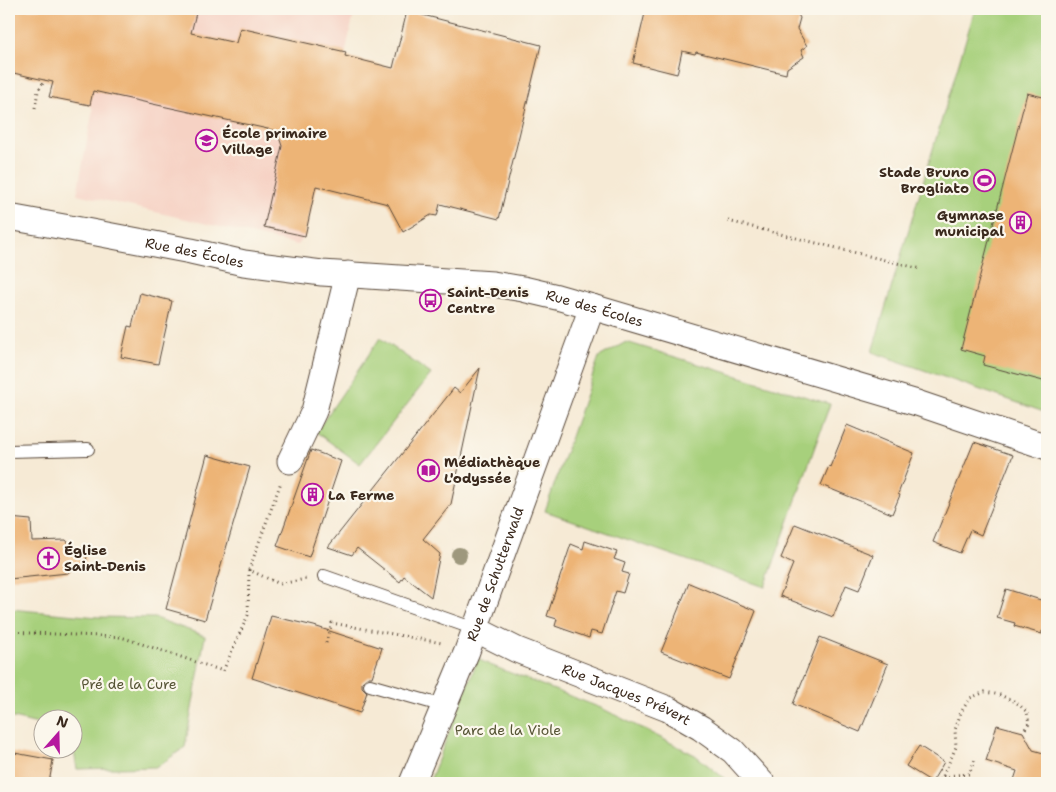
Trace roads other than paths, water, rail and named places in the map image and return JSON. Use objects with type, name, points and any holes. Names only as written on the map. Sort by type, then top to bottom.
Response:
[{"type":"street","name":"Rue des Écoles","points":[[9,217],[172,247],[244,263],[322,273],[500,285],[557,297],[917,403],[1047,447]]},
{"type":"street","points":[[290,461],[314,411],[348,274]]},
{"type":"street","name":"Rue de Schutterwald","points":[[412,783],[474,629],[592,307]]},
{"type":"street","name":"Rue Jacques Prévert","points":[[474,629],[517,650],[668,709],[701,728],[733,751],[762,783]]},
{"type":"lane","points":[[9,451],[88,449]]},
{"type":"lane","points":[[324,576],[474,629]]},
{"type":"lane","points":[[370,684],[444,706]]},
{"type":"place","name":"École primaire Village","points":[[206,141]]},
{"type":"place","name":"Stade Bruno Brogliato","points":[[985,180]]},
{"type":"place","name":"Gymnase municipal","points":[[1020,223]]},
{"type":"place","name":"Saint-Denis Centre","points":[[431,300]]},
{"type":"place","name":"Médiathèque L'odyssée","points":[[428,470]]},
{"type":"place","name":"La Ferme","points":[[312,495]]},
{"type":"place","name":"Église Saint-Denis","points":[[48,558]]},
{"type":"park label","name":"Pré de la Cure","points":[[129,684]]},
{"type":"park label","name":"Parc de la Viole","points":[[508,730]]}]
